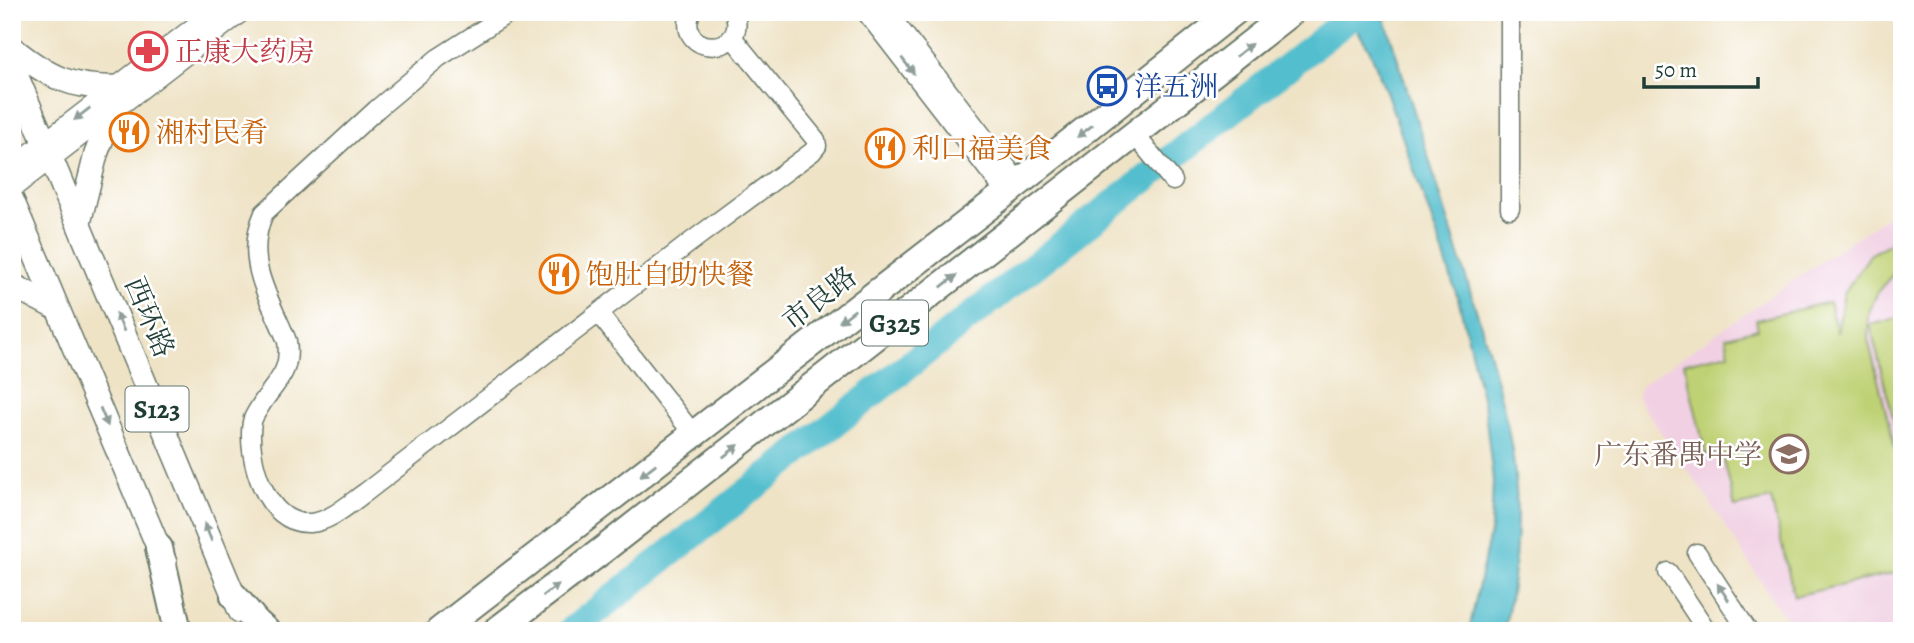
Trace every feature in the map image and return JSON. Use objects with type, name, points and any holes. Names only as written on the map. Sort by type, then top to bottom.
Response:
[{"type":"highway","name":"市良路","points":[[439,630],[1013,188],[1234,12]]},
{"type":"highway","name":"G325","points":[[496,631],[1140,140],[1291,12]]},
{"type":"highway","points":[[159,548],[178,631]]},
{"type":"highway","points":[[234,596],[266,631]]},
{"type":"highway","points":[[469,608],[485,631]]},
{"type":"main road","points":[[12,48],[42,72],[94,88],[117,87]]},
{"type":"main road","name":"西环路","points":[[12,65],[248,631]]},
{"type":"main road","points":[[79,223],[93,165],[112,112]]},
{"type":"main road","name":"S123","points":[[12,200],[159,548],[191,631]]},
{"type":"main road","points":[[12,285],[58,309]]},
{"type":"street","points":[[12,189],[48,150],[117,87],[214,12]]},
{"type":"street","points":[[12,167],[48,150],[112,112],[242,12]]},
{"type":"street","points":[[510,12],[428,67],[377,109],[264,213],[257,230],[255,253],[258,270],[287,341],[288,353],[287,368],[252,420],[251,455],[267,497],[282,515],[299,523],[323,521],[366,492],[817,146],[816,139],[738,21],[719,46],[703,45],[691,34],[688,26],[691,12]]},
{"type":"street","points":[[866,12],[1013,188]]},
{"type":"street","points":[[887,12],[1013,188]]},
{"type":"street","points":[[1510,12],[1510,209]]},
{"type":"street","points":[[1140,140],[1173,181]]},
{"type":"street","points":[[599,314],[694,435]]},
{"type":"street","points":[[1697,553],[1748,631]]},
{"type":"street","points":[[1668,572],[1707,631]]},
{"type":"shaded area","name":"广东番禺中学","points":[[1902,206],[1902,631],[1793,631],[1638,396],[1643,384]]},
{"type":"green space","name":"广东番禺中学","points":[[1902,235],[1902,267],[1878,291],[1868,315],[1868,339],[1902,477],[1902,582],[1895,573],[1794,596],[1771,499],[1735,507],[1722,452],[1706,455],[1684,363],[1729,353],[1726,337],[1758,329],[1756,320],[1829,302],[1837,333],[1844,293],[1870,255]]},
{"type":"green space","points":[[1902,317],[1902,454],[1870,325]]},
{"type":"water","points":[[1346,12],[1383,12],[1488,348],[1500,395],[1513,459],[1517,513],[1514,573],[1504,631],[1469,631],[1491,528],[1493,481],[1485,410],[1459,302],[1387,94],[1369,49]]},
{"type":"waterway","points":[[571,631],[1357,12]]},
{"type":"place","name":"正康大药房","points":[[148,51]]},
{"type":"place","name":"洋五洲","points":[[1107,86]]},
{"type":"place","name":"湘村民肴","points":[[129,132]]},
{"type":"place","name":"利口福美食","points":[[885,148]]},
{"type":"place","name":"饱肚自助快餐","points":[[559,274]]},
{"type":"place","name":"广东番禺中学","points":[[1789,454]]}]
